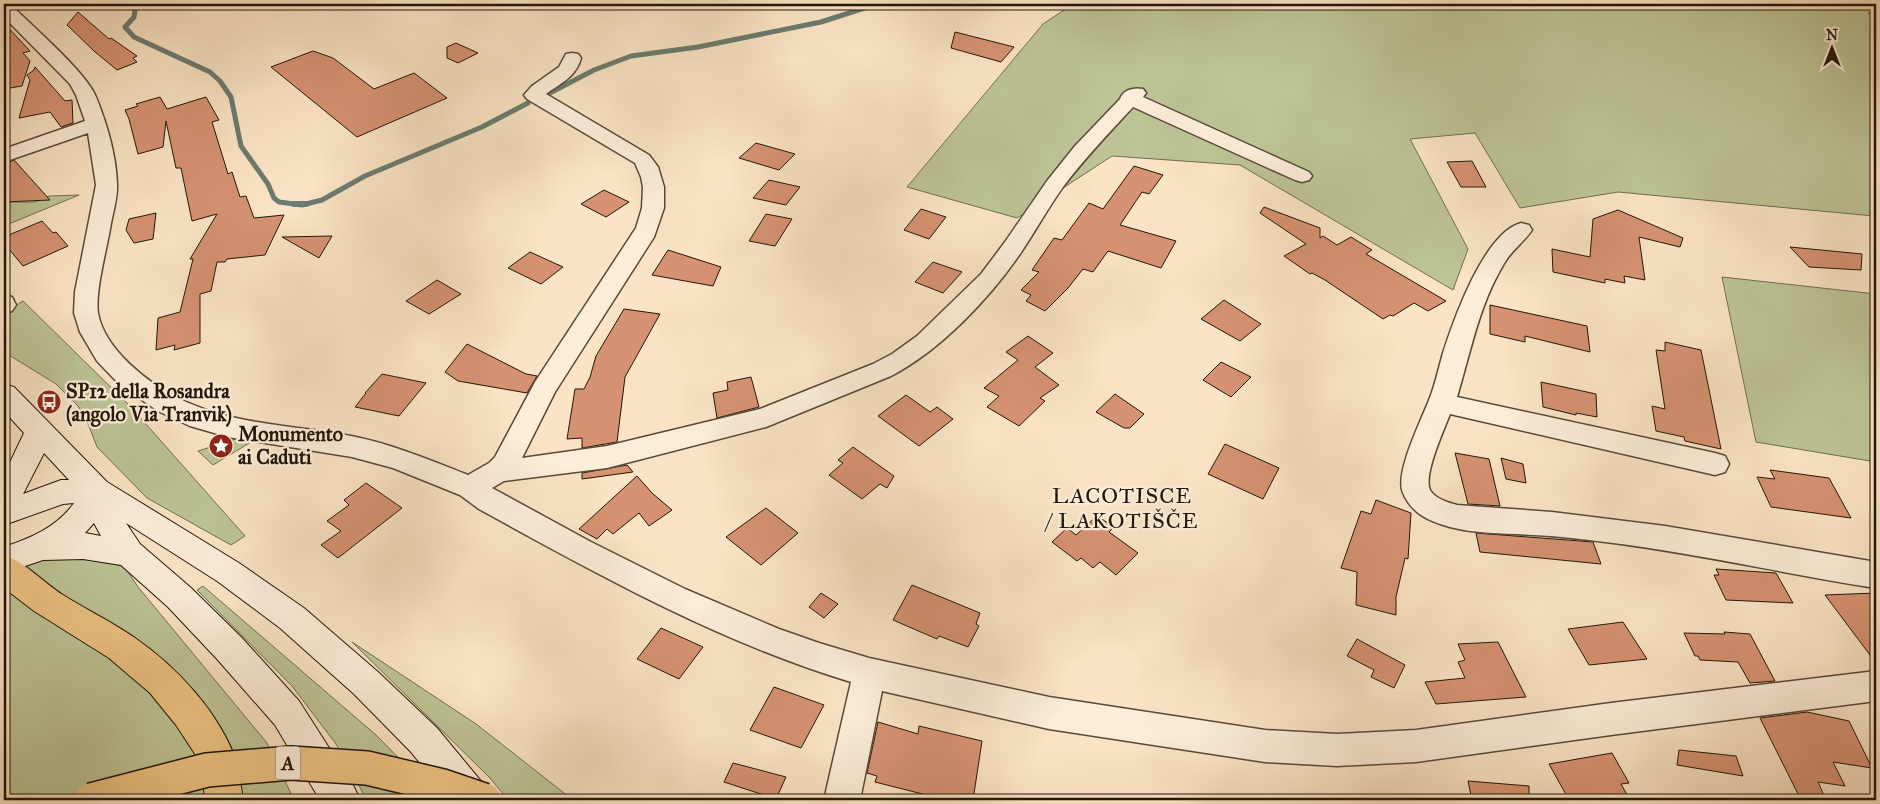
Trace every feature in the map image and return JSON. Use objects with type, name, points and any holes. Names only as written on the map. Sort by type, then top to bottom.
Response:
[{"type":"highway","points":[[4,568],[49,603],[123,649],[168,689],[195,722],[218,760],[224,800]]},
{"type":"highway","name":"A","points":[[91,800],[207,770],[292,763],[367,768],[443,786],[484,800]]},
{"type":"main road","points":[[4,394],[40,429],[97,490],[228,572],[292,618],[366,684],[424,740],[473,800]]},
{"type":"main road","points":[[4,500],[21,472],[40,429]]},
{"type":"main road","points":[[4,513],[62,492],[97,490]]},
{"type":"main road","points":[[4,560],[43,547],[70,530],[89,510],[97,490]]},
{"type":"main road","points":[[97,490],[110,525],[129,553],[179,597],[229,648],[287,713],[341,800]]},
{"type":"main road","points":[[43,547],[83,546],[129,553]]},
{"type":"street","points":[[4,8],[77,81],[86,94],[102,146],[107,185],[86,292],[86,314],[92,332],[106,355],[124,372],[167,404],[199,419],[228,427],[352,447],[399,459],[470,487],[489,501],[689,605],[790,647],[869,673],[1050,713],[1265,746],[1337,750],[1416,746],[1611,719],[1876,686]]},
{"type":"street","points":[[470,487],[499,470],[505,464],[544,389],[643,238],[652,215],[651,179],[646,164],[642,159],[534,95],[563,75],[570,68],[572,58]]},
{"type":"street","points":[[499,470],[573,463],[607,457],[766,417],[902,360],[926,342],[989,279],[1013,247],[1054,185],[1082,150],[1132,95],[1302,176]]},
{"type":"street","points":[[4,156],[95,124]]},
{"type":"street","points":[[1521,230],[1510,238],[1502,248],[1480,289],[1454,359],[1442,403],[1417,469],[1416,490],[1421,498],[1436,510],[1456,517],[1560,525],[1684,541],[1876,575]]},
{"type":"street","points":[[1442,403],[1715,464]]},
{"type":"street","points":[[842,800],[869,673]]},
{"type":"green space","points":[[1073,4],[1876,4],[1876,7],[1868,13],[1876,15],[1876,219],[1874,216],[1618,192],[1520,208],[1475,133],[1410,139],[1468,249],[1453,290],[1240,165],[1112,156],[1017,218],[907,187],[1043,24]]},
{"type":"green space","points":[[79,195],[4,226],[4,202],[35,202],[49,196]]},
{"type":"green space","points":[[1722,277],[1876,294],[1876,462],[1756,442]]},
{"type":"green space","points":[[23,301],[130,406],[245,536],[231,545],[147,498],[97,447],[89,426],[78,406],[56,384],[4,352],[4,329],[7,317]]},
{"type":"green space","points":[[245,436],[256,439],[213,465],[198,451]]},
{"type":"green space","points":[[48,557],[78,558],[124,566],[138,587],[267,743],[294,800],[4,800],[4,569],[22,562]]},
{"type":"green space","points":[[203,586],[376,735],[440,800],[367,800],[336,744],[292,686],[197,590]]},
{"type":"green space","points":[[352,642],[476,724],[573,800],[508,800],[490,778]]},
{"type":"building","points":[[78,12],[109,39],[111,38],[137,56],[133,58],[137,62],[117,70],[94,51],[67,25]]},
{"type":"building","points":[[4,23],[30,51],[23,53],[30,61],[22,86],[4,89]]},
{"type":"building","points":[[955,32],[1014,47],[1001,62],[951,48]]},
{"type":"building","points":[[456,43],[478,53],[458,63],[447,58],[447,47]]},
{"type":"building","points":[[313,51],[333,58],[374,89],[414,73],[447,98],[357,137],[271,67]]},
{"type":"building","points":[[35,67],[65,101],[72,100],[73,123],[61,127],[50,112],[19,118],[30,80],[27,75]]},
{"type":"building","points":[[160,97],[167,109],[206,97],[219,120],[212,122],[228,174],[232,172],[240,197],[246,196],[254,218],[284,215],[265,255],[227,259],[225,262],[217,262],[211,291],[200,294],[200,343],[174,350],[175,345],[156,350],[158,318],[180,312],[193,259],[190,259],[217,214],[192,221],[181,168],[176,168],[166,121],[163,147],[138,154],[125,110],[138,106],[136,104]]},
{"type":"building","points":[[756,143],[795,154],[779,170],[739,158]]},
{"type":"building","points":[[14,160],[50,200],[4,202],[4,164]]},
{"type":"building","points":[[1472,161],[1486,187],[1461,187],[1447,162]]},
{"type":"building","points":[[1134,166],[1163,175],[1149,194],[1142,192],[1120,225],[1176,241],[1161,268],[1108,251],[1093,272],[1083,269],[1068,288],[1045,311],[1026,301],[1031,295],[1021,290],[1039,272],[1032,270],[1054,238],[1062,240],[1089,203],[1103,209]]},
{"type":"building","points":[[769,180],[800,187],[786,205],[753,198]]},
{"type":"building","points":[[604,190],[629,202],[606,217],[581,204]]},
{"type":"building","points":[[1264,207],[1320,228],[1320,238],[1323,236],[1337,245],[1351,237],[1372,250],[1366,254],[1446,301],[1428,311],[1414,303],[1393,316],[1390,315],[1383,319],[1325,280],[1312,273],[1310,274],[1284,256],[1306,244],[1260,213]]},
{"type":"building","points":[[921,209],[946,217],[929,239],[904,230]]},
{"type":"building","points":[[1618,210],[1683,238],[1680,247],[1639,237],[1645,280],[1624,276],[1625,283],[1605,279],[1605,283],[1553,272],[1552,249],[1590,257],[1593,219]]},
{"type":"building","points":[[156,213],[153,239],[134,243],[126,230],[129,219]]},
{"type":"building","points":[[766,214],[792,219],[775,246],[749,241]]},
{"type":"building","points":[[42,221],[53,233],[56,232],[68,246],[23,266],[4,243],[4,237]]},
{"type":"building","points":[[332,236],[319,258],[282,237]]},
{"type":"building","points":[[1790,247],[1862,254],[1861,270],[1809,267]]},
{"type":"building","points":[[668,250],[721,267],[713,286],[652,275]]},
{"type":"building","points":[[530,252],[563,267],[541,284],[508,268]]},
{"type":"building","points":[[933,262],[962,272],[943,293],[915,282]]},
{"type":"building","points":[[437,280],[461,294],[429,314],[406,301]]},
{"type":"building","points":[[1224,300],[1261,324],[1240,341],[1201,319]]},
{"type":"building","points":[[1490,305],[1587,326],[1590,352],[1525,336],[1525,342],[1490,334]]},
{"type":"building","points":[[624,309],[660,314],[625,377],[617,442],[582,448],[582,438],[567,439],[575,389],[584,389],[590,377],[596,356]]},
{"type":"building","points":[[1028,336],[1053,353],[1035,367],[1059,385],[1040,398],[1045,401],[1019,426],[987,407],[999,396],[984,388],[1018,360],[1006,352]]},
{"type":"building","points":[[1665,342],[1701,350],[1721,449],[1685,441],[1684,437],[1656,431],[1652,406],[1665,409],[1656,350],[1665,351]]},
{"type":"building","points":[[467,344],[526,374],[537,376],[527,393],[458,381],[445,372]]},
{"type":"building","points":[[1221,362],[1251,377],[1231,397],[1203,380]]},
{"type":"building","points":[[382,374],[426,383],[399,416],[355,407]]},
{"type":"building","points":[[751,377],[759,407],[717,418],[713,393],[728,390],[727,382]]},
{"type":"building","points":[[1541,382],[1596,394],[1597,417],[1576,413],[1576,415],[1543,407]]},
{"type":"building","points":[[1115,394],[1144,414],[1130,428],[1124,428],[1096,412]]},
{"type":"building","points":[[906,395],[930,412],[937,407],[953,419],[919,446],[878,416]]},
{"type":"building","points":[[1225,444],[1279,468],[1263,499],[1208,474]]},
{"type":"building","points":[[853,447],[894,476],[887,488],[880,484],[862,499],[829,475],[843,463],[838,460]]},
{"type":"building","points":[[1455,453],[1489,459],[1500,506],[1468,504]]},
{"type":"building","points":[[1501,458],[1523,464],[1526,483],[1506,479]]},
{"type":"building","points":[[627,465],[633,472],[582,479],[582,473]]},
{"type":"building","points":[[1770,470],[1829,478],[1851,518],[1771,507],[1757,477],[1775,479]]},
{"type":"building","points":[[637,476],[652,493],[672,510],[649,526],[639,513],[613,534],[607,529],[597,539],[579,529]]},
{"type":"building","points":[[366,483],[402,508],[338,558],[321,545],[341,531],[327,521],[349,505],[344,500]]},
{"type":"building","points":[[1376,500],[1411,513],[1408,559],[1405,558],[1396,597],[1396,615],[1356,605],[1357,572],[1341,568],[1361,511],[1371,514]]},
{"type":"building","points":[[766,508],[798,533],[761,565],[726,537]]},
{"type":"building","points":[[1097,516],[1114,527],[1109,532],[1138,553],[1116,575],[1100,562],[1093,568],[1081,558],[1077,561],[1052,542],[1067,528],[1076,535]]},
{"type":"building","points":[[1476,533],[1593,542],[1601,564],[1480,552]]},
{"type":"building","points":[[1716,569],[1776,573],[1793,603],[1726,600],[1714,575],[1719,575]]},
{"type":"building","points":[[912,585],[980,613],[976,624],[979,626],[968,647],[939,636],[937,639],[893,620]]},
{"type":"building","points":[[821,593],[838,604],[824,618],[809,607]]},
{"type":"building","points":[[1876,593],[1876,663],[1825,595]]},
{"type":"building","points":[[1623,622],[1647,659],[1589,665],[1568,629]]},
{"type":"building","points":[[661,628],[703,647],[679,679],[637,659]]},
{"type":"building","points":[[1724,632],[1750,634],[1775,681],[1750,683],[1738,662],[1700,660],[1698,656],[1695,656],[1684,633],[1725,634]]},
{"type":"building","points":[[1357,639],[1405,665],[1394,688],[1371,677],[1374,670],[1347,656]]},
{"type":"building","points":[[1498,642],[1526,697],[1436,704],[1425,682],[1465,678],[1458,662],[1465,660],[1458,644]]},
{"type":"building","points":[[774,687],[824,705],[801,748],[750,730]]},
{"type":"building","points":[[1807,712],[1849,721],[1872,768],[1833,762],[1845,786],[1818,782],[1826,800],[1801,800],[1760,718]]},
{"type":"building","points":[[878,722],[918,734],[919,726],[982,741],[973,800],[946,800],[875,782],[877,776],[867,773]]},
{"type":"building","points":[[1679,750],[1736,756],[1743,776],[1677,765]]},
{"type":"building","points":[[1612,753],[1629,783],[1621,784],[1630,800],[1569,800],[1549,764]]},
{"type":"building","points":[[733,763],[786,777],[776,799],[724,782]]},
{"type":"building","points":[[1468,781],[1529,786],[1529,800],[1472,800]]},
{"type":"waterway","points":[[136,4],[134,17],[125,27],[134,37],[210,72],[220,81],[231,97],[241,146],[268,184],[274,198],[279,202],[294,204]]},
{"type":"waterway","points":[[548,94],[594,70],[631,56],[698,47],[821,22],[877,4]]},
{"type":"waterway","points":[[306,204],[322,200],[365,176],[482,127],[528,103]]},
{"type":"waterway","points":[[294,204],[306,204]]},
{"type":"waterway","points":[[294,204],[306,204]]},
{"type":"place","name":"SP12 della Rosandra (angolo Via Tranvik)","points":[[49,402]]},
{"type":"place","name":"Monumento ai Caduti","points":[[221,446]]},
{"type":"district","name":"LACOTISCE / LAKOTIŠČE","points":[[1122,508]]}]
